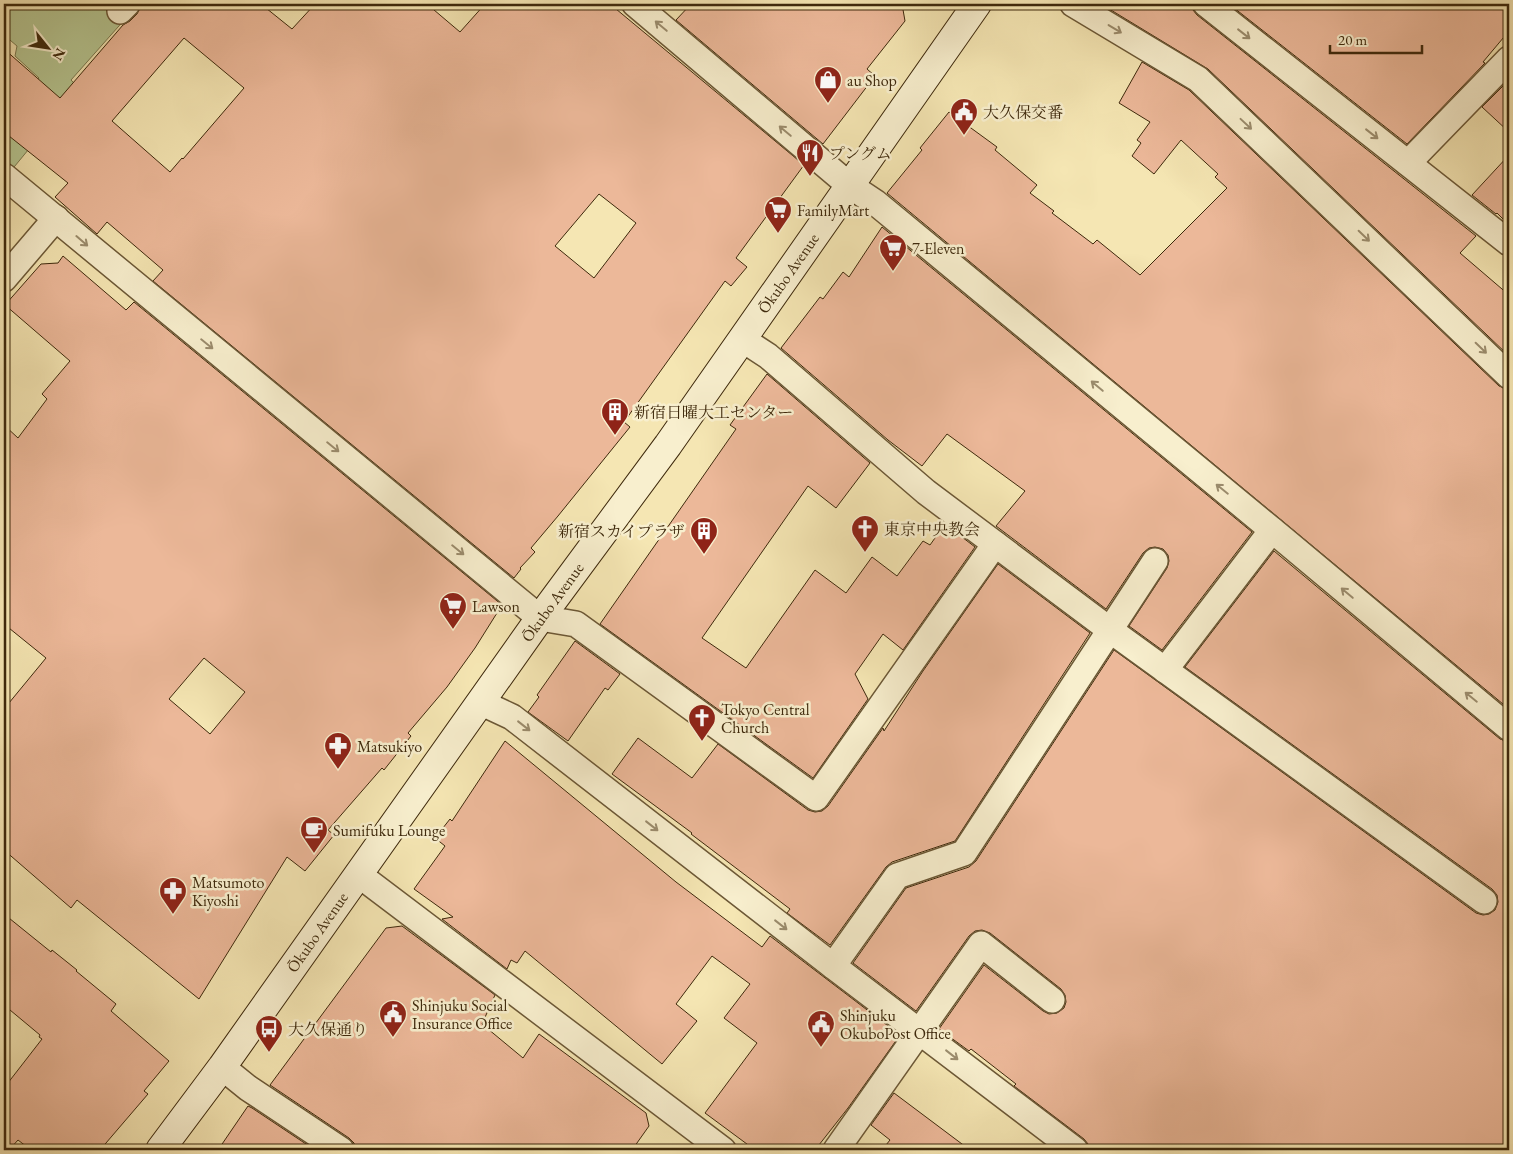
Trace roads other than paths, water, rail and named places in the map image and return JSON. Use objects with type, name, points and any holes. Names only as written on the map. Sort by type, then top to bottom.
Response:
[{"type":"main road","name":"Ōkubo Avenue","points":[[160,1150],[222,1067],[358,874],[482,703],[540,618],[668,445],[977,4]]},
{"type":"street","points":[[635,4],[849,185],[876,202],[1509,728]]},
{"type":"street","points":[[1073,4],[1198,79],[1509,376]]},
{"type":"street","points":[[1206,4],[1509,243]]},
{"type":"street","points":[[1408,163],[1509,58]]},
{"type":"street","points":[[4,176],[540,618],[576,624],[816,798],[995,544]]},
{"type":"street","points":[[4,279],[56,218]]},
{"type":"street","points":[[742,339],[768,356],[926,492],[1110,630],[1484,902]]},
{"type":"street","points":[[1165,670],[1272,530]]},
{"type":"street","points":[[833,966],[897,876],[964,853],[1155,561]]},
{"type":"street","points":[[482,703],[512,717],[833,966],[1075,1150]]},
{"type":"street","points":[[358,874],[723,1150]]},
{"type":"street","points":[[836,1150],[981,944],[1052,1000]]},
{"type":"street","points":[[222,1067],[248,1088],[341,1150]]},
{"type":"place","name":"au Shop","points":[[828,104]]},
{"type":"place","name":"大久保交番","points":[[964,136]]},
{"type":"place","name":"プングム","points":[[810,177]]},
{"type":"place","name":"FamilyMart","points":[[778,234]]},
{"type":"place","name":"7-Eleven","points":[[893,272]]},
{"type":"place","name":"新宿日曜大工センター","points":[[615,436]]},
{"type":"place","name":"東京中央教会","points":[[865,553]]},
{"type":"place","name":"新宿スカイプラザ","points":[[704,555]]},
{"type":"place","name":"Lawson","points":[[453,630]]},
{"type":"place","name":"Tokyo Central Church","points":[[702,742]]},
{"type":"place","name":"Matsukiyo","points":[[338,770]]},
{"type":"place","name":"Sumifuku Lounge","points":[[314,854]]},
{"type":"place","name":"Matsumoto Kiyoshi","points":[[173,915]]},
{"type":"place","name":"Shinjuku Social Insurance Office","points":[[393,1038]]},
{"type":"place","name":"Shinjuku OkuboPost Office","points":[[821,1048]]},
{"type":"place","name":"大久保通り","points":[[269,1053]]}]
